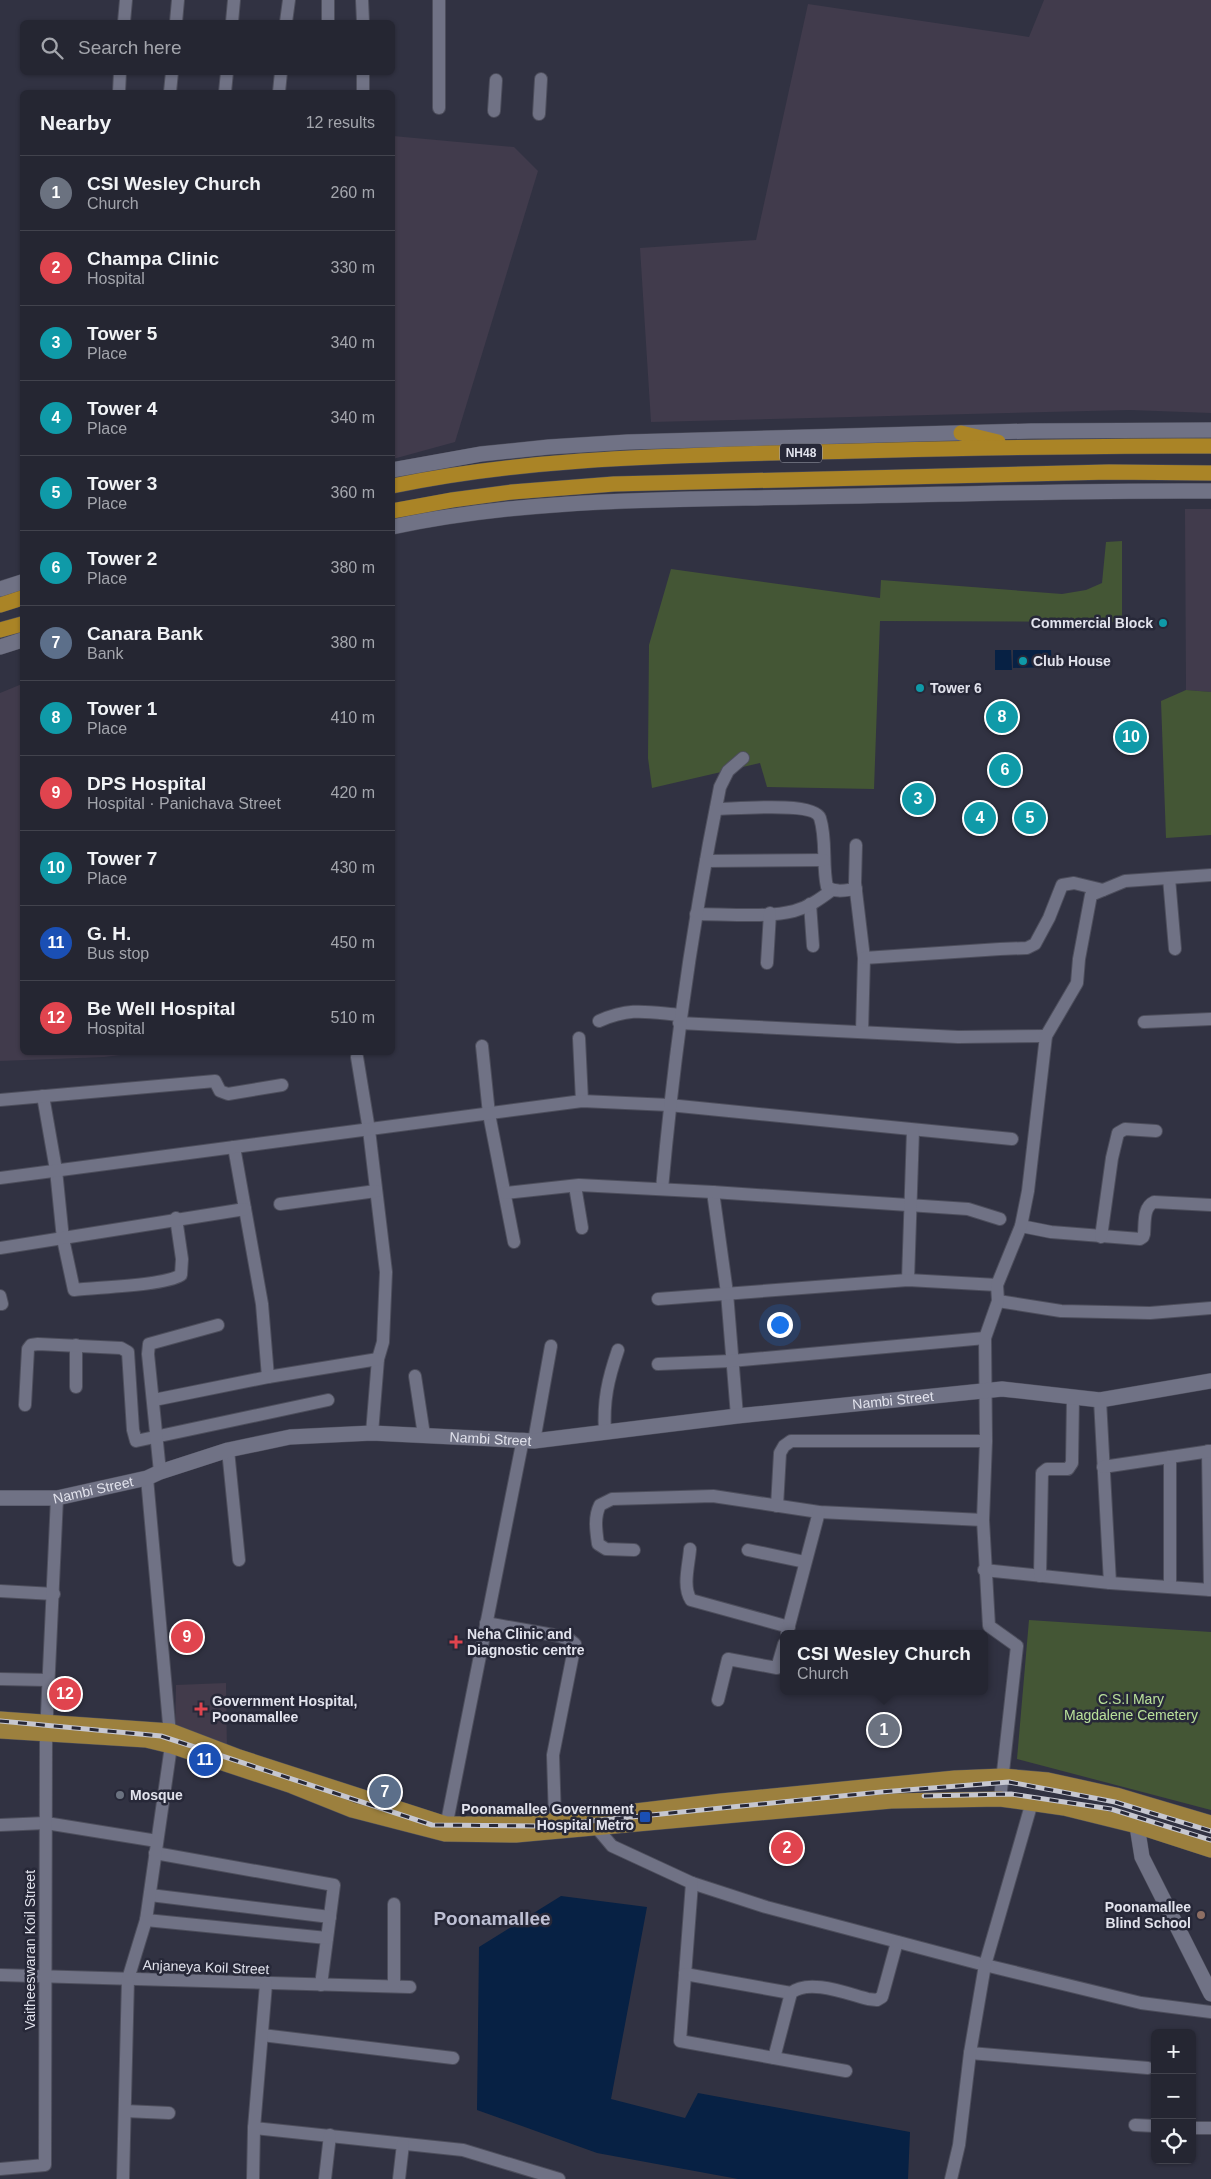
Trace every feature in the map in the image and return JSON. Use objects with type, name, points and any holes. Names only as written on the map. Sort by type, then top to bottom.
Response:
[{"type":"highway","points":[[961,433],[989,440],[1060,447]]},
{"type":"highway","name":"NH48","points":[[395,485],[489,469],[600,459],[1060,447],[1211,446]]},
{"type":"highway","name":"NH48","points":[[395,510],[512,492],[614,484],[1099,472],[1211,473]]},
{"type":"highway","points":[[0,605],[20,599]]},
{"type":"highway","points":[[0,630],[20,625]]},
{"type":"main road","points":[[0,1719],[47,1729],[146,1740],[171,1746],[292,1786],[352,1810],[445,1829],[516,1836],[595,1821],[955,1778],[1003,1776],[1048,1780],[1116,1795],[1211,1823]]},
{"type":"main road","points":[[0,1731],[47,1729],[171,1731],[445,1829],[555,1820],[595,1821],[891,1801],[1000,1799],[1032,1802],[1137,1826],[1211,1850]]},
{"type":"street","points":[[124,20],[126,0]]},
{"type":"street","points":[[176,20],[178,0]]},
{"type":"street","points":[[232,20],[234,0]]},
{"type":"street","points":[[286,20],[289,0]]},
{"type":"street","points":[[328,0],[328,20]]},
{"type":"street","points":[[362,0],[362,20]]},
{"type":"street","points":[[439,0],[439,108]]},
{"type":"street","points":[[119,90],[120,75]]},
{"type":"street","points":[[170,90],[172,75]]},
{"type":"street","points":[[225,90],[227,75]]},
{"type":"street","points":[[279,90],[281,75]]},
{"type":"street","points":[[363,75],[363,90]]},
{"type":"street","points":[[539,114],[541,79]]},
{"type":"street","points":[[494,112],[496,80]]},
{"type":"street","points":[[395,469],[481,454],[579,445],[1122,429],[1211,430]]},
{"type":"street","points":[[395,527],[495,510],[594,501],[1100,491],[1211,491]]},
{"type":"street","points":[[0,589],[20,583]]},
{"type":"street","points":[[0,647],[20,641]]},
{"type":"street","points":[[662,1189],[669,1105],[696,914],[720,787],[728,771],[743,758]]},
{"type":"street","points":[[716,809],[796,807],[812,810],[818,814],[822,826],[827,886],[832,890]]},
{"type":"street","points":[[856,845],[856,889],[864,958],[862,1032]]},
{"type":"street","points":[[706,861],[824,860]]},
{"type":"street","points":[[1000,1799],[1017,1646],[989,1626],[984,1570],[983,1520],[986,1441],[985,1338],[998,1301],[996,1285],[1021,1226],[1028,1190],[1046,1036],[1077,982],[1079,959],[1091,895],[1125,881],[1211,875]]},
{"type":"street","points":[[1169,878],[1175,949]]},
{"type":"street","points":[[864,958],[1000,948],[1027,948],[1034,944],[1049,918],[1062,885],[1074,883],[1103,890]]},
{"type":"street","points":[[696,914],[770,914],[794,911],[810,904],[832,890],[856,889]]},
{"type":"street","points":[[810,904],[813,946]]},
{"type":"street","points":[[767,963],[770,914]]},
{"type":"street","points":[[599,1021],[617,1013],[634,1010],[680,1019],[862,1032],[958,1037],[1046,1036]]},
{"type":"street","points":[[1144,1022],[1211,1019]]},
{"type":"street","points":[[579,1038],[582,1101]]},
{"type":"street","points":[[482,1046],[489,1114],[514,1242]]},
{"type":"street","points":[[357,1057],[369,1130],[386,1272],[383,1342],[378,1358],[372,1433]]},
{"type":"street","points":[[0,1100],[215,1081],[220,1091],[228,1094],[282,1085]]},
{"type":"street","points":[[43,1096],[56,1170],[63,1239],[74,1290],[175,1279],[181,1276],[182,1269],[176,1218]]},
{"type":"street","points":[[0,1178],[582,1101],[669,1105],[1012,1139]]},
{"type":"street","points":[[1101,1237],[1112,1158],[1118,1133],[1125,1129],[1156,1131]]},
{"type":"street","points":[[908,1280],[912,1130]]},
{"type":"street","points":[[234,1147],[262,1304],[268,1377]]},
{"type":"street","points":[[505,1193],[575,1186],[662,1189],[968,1209],[1000,1219]]},
{"type":"street","points":[[575,1186],[582,1228]]},
{"type":"street","points":[[280,1204],[376,1191]]},
{"type":"street","points":[[713,1192],[727,1293],[731,1361],[737,1416]]},
{"type":"street","points":[[1021,1226],[1051,1232],[1101,1237],[1143,1238],[1147,1208],[1154,1202],[1211,1205]]},
{"type":"street","points":[[0,1248],[63,1239],[176,1218],[245,1209]]},
{"type":"street","points":[[658,1299],[908,1280],[996,1285]]},
{"type":"street","points":[[0,1296],[2,1304],[0,1304]]},
{"type":"street","points":[[998,1301],[1061,1311],[1150,1313],[1211,1308]]},
{"type":"street","points":[[123,2179],[128,1979],[146,1920],[171,1746],[153,1475],[156,1438],[154,1400],[148,1354],[150,1344],[218,1325]]},
{"type":"street","points":[[658,1364],[731,1361],[985,1338]]},
{"type":"street","points":[[25,1404],[29,1347],[38,1344],[121,1348],[128,1352],[134,1439],[136,1441],[328,1400]]},
{"type":"street","points":[[76,1345],[76,1387]]},
{"type":"street","points":[[445,1829],[486,1623],[551,1346]]},
{"type":"street","points":[[605,1432],[606,1386],[618,1350]]},
{"type":"street","points":[[154,1400],[268,1377],[378,1358]]},
{"type":"street","points":[[415,1376],[424,1435]]},
{"type":"street","name":"Nambi Street","points":[[0,1498],[57,1498],[153,1475],[228,1450],[290,1437],[372,1433],[528,1440],[737,1416],[1002,1389],[1100,1400],[1211,1381]]},
{"type":"street","points":[[1040,1576],[1042,1473],[1047,1469],[1068,1469],[1072,1463],[1073,1397]]},
{"type":"street","points":[[1100,1400],[1110,1583]]},
{"type":"street","points":[[777,1506],[780,1453],[784,1446],[792,1441],[986,1441]]},
{"type":"street","points":[[228,1450],[239,1560]]},
{"type":"street","points":[[984,1570],[1110,1583],[1211,1590],[1210,1451],[1103,1467]]},
{"type":"street","points":[[1170,1457],[1170,1587]]},
{"type":"street","points":[[634,1550],[606,1549],[598,1544],[596,1512],[600,1505],[612,1499],[713,1496],[819,1512],[983,1520]]},
{"type":"street","name":"Vaitheeswaran Koil Street","points":[[0,2169],[45,2165],[47,1680],[54,1594],[57,1498]]},
{"type":"street","points":[[690,1549],[687,1578],[688,1595],[691,1600],[788,1630],[819,1512]]},
{"type":"street","points":[[748,1550],[806,1562]]},
{"type":"street","points":[[0,1591],[54,1594]]},
{"type":"street","points":[[486,1623],[559,1636],[569,1639],[574,1644],[552,1755],[555,1820]]},
{"type":"street","points":[[718,1700],[728,1659],[777,1668],[780,1658]]},
{"type":"street","points":[[0,1679],[47,1680]]},
{"type":"street","points":[[952,2179],[959,2144],[970,2053],[985,1965],[1032,1802]]},
{"type":"street","points":[[595,1821],[612,1846],[692,1883],[766,1907],[985,1965],[1142,2003],[1211,2012]]},
{"type":"street","points":[[0,1825],[46,1823],[334,1885],[321,1985]]},
{"type":"street","points":[[1137,1826],[1142,1856],[1211,1994]]},
{"type":"street","points":[[692,1883],[680,2040],[846,2071]]},
{"type":"street","points":[[150,1895],[330,1917]]},
{"type":"street","points":[[394,1904],[394,1986]]},
{"type":"street","points":[[146,1920],[327,1938]]},
{"type":"street","points":[[774,2058],[792,1992],[797,1988],[817,1986],[868,1999],[877,2000],[882,1998],[897,1942]]},
{"type":"street","points":[[685,1974],[792,1992]]},
{"type":"street","name":"Anjaneya Koil Street","points":[[0,1975],[410,1987]]},
{"type":"street","points":[[253,2179],[254,2128],[266,1984]]},
{"type":"street","points":[[262,2035],[453,2058]]},
{"type":"street","points":[[970,2053],[1148,2068]]},
{"type":"street","points":[[125,2111],[169,2113]]},
{"type":"street","points":[[1135,2125],[1151,2126]]},
{"type":"street","points":[[254,2128],[463,2150],[556,2179]]},
{"type":"street","points":[[1196,2128],[1211,2128]]},
{"type":"street","points":[[325,2179],[330,2135]]},
{"type":"street","points":[[401,2179],[403,2144]]},
{"type":"shaded area","points":[[1044,0],[1211,0],[1211,413],[1130,410],[651,422],[640,248],[756,240],[808,4],[1029,37]]},
{"type":"shaded area","points":[[395,136],[514,147],[538,171],[455,442],[395,458]]},
{"type":"shaded area","points":[[1185,509],[1211,509],[1211,692],[1186,690]]},
{"type":"shaded area","points":[[20,685],[20,1055],[120,1055],[0,1061],[0,693]]},
{"type":"shaded area","name":"Government Hospital, Poonamallee","points":[[226,1683],[227,1754],[175,1733],[176,1685]]},
{"type":"green space","points":[[1122,541],[1122,617],[1118,622],[880,621],[874,789],[767,787],[760,763],[652,788],[648,758],[649,645],[671,569],[880,598],[881,580],[1062,594],[1086,590],[1102,583],[1106,542]]},
{"type":"green space","points":[[1186,690],[1211,692],[1211,835],[1166,838],[1161,701]]},
{"type":"green space","name":"C.S.I Mary Magdalene Cemetery","points":[[1029,1620],[1211,1632],[1211,1810],[1017,1759]]},
{"type":"water","points":[[995,650],[1011,650],[1012,670],[995,670]]},
{"type":"water","points":[[1013,650],[1051,650],[1052,667],[1013,668]]},
{"type":"water","points":[[561,1896],[647,1907],[611,2099],[685,2118],[698,2093],[910,2132],[908,2179],[738,2179],[597,2153],[477,2110],[479,1947]]},
{"type":"railway","points":[[0,1721],[161,1736],[432,1825],[541,1826],[881,1792],[1009,1782],[1115,1802],[1211,1831]]},
{"type":"railway","points":[[924,1796],[1011,1794],[1111,1809],[1211,1840]]},
{"type":"place","name":"Commercial Block","points":[[1163,623]]},
{"type":"place","name":"Club House","points":[[1023,661]]},
{"type":"place","name":"Tower 6","points":[[920,688]]},
{"type":"place","name":"Tower 1","points":[[1002,717]]},
{"type":"place","name":"Tower 7","points":[[1131,737]]},
{"type":"place","name":"Tower 2","points":[[1005,770]]},
{"type":"place","name":"Tower 5","points":[[918,799]]},
{"type":"place","name":"Tower 4","points":[[980,818]]},
{"type":"place","name":"Tower 3","points":[[1030,818]]},
{"type":"place","name":"DPS Hospital","points":[[187,1637]]},
{"type":"place","name":"Neha Clinic and Diagnostic centre","points":[[456,1642]]},
{"type":"place","name":"Be Well Hospital","points":[[65,1694]]},
{"type":"place","name":"Government Hospital, Poonamallee","points":[[201,1709]]},
{"type":"place","name":"CSI Wesley Church","points":[[884,1730]]},
{"type":"place","name":"G. H.","points":[[205,1760]]},
{"type":"place","name":"Canara Bank","points":[[385,1792]]},
{"type":"place","name":"Mosque","points":[[120,1795]]},
{"type":"place","name":"Poonamallee Government Hospital Metro","points":[[645,1817]]},
{"type":"place","name":"Champa Clinic","points":[[787,1848]]},
{"type":"place","name":"Poonamallee Blind School","points":[[1201,1915]]},
{"type":"district","name":"Poonamallee","points":[[492,1918]]}]
